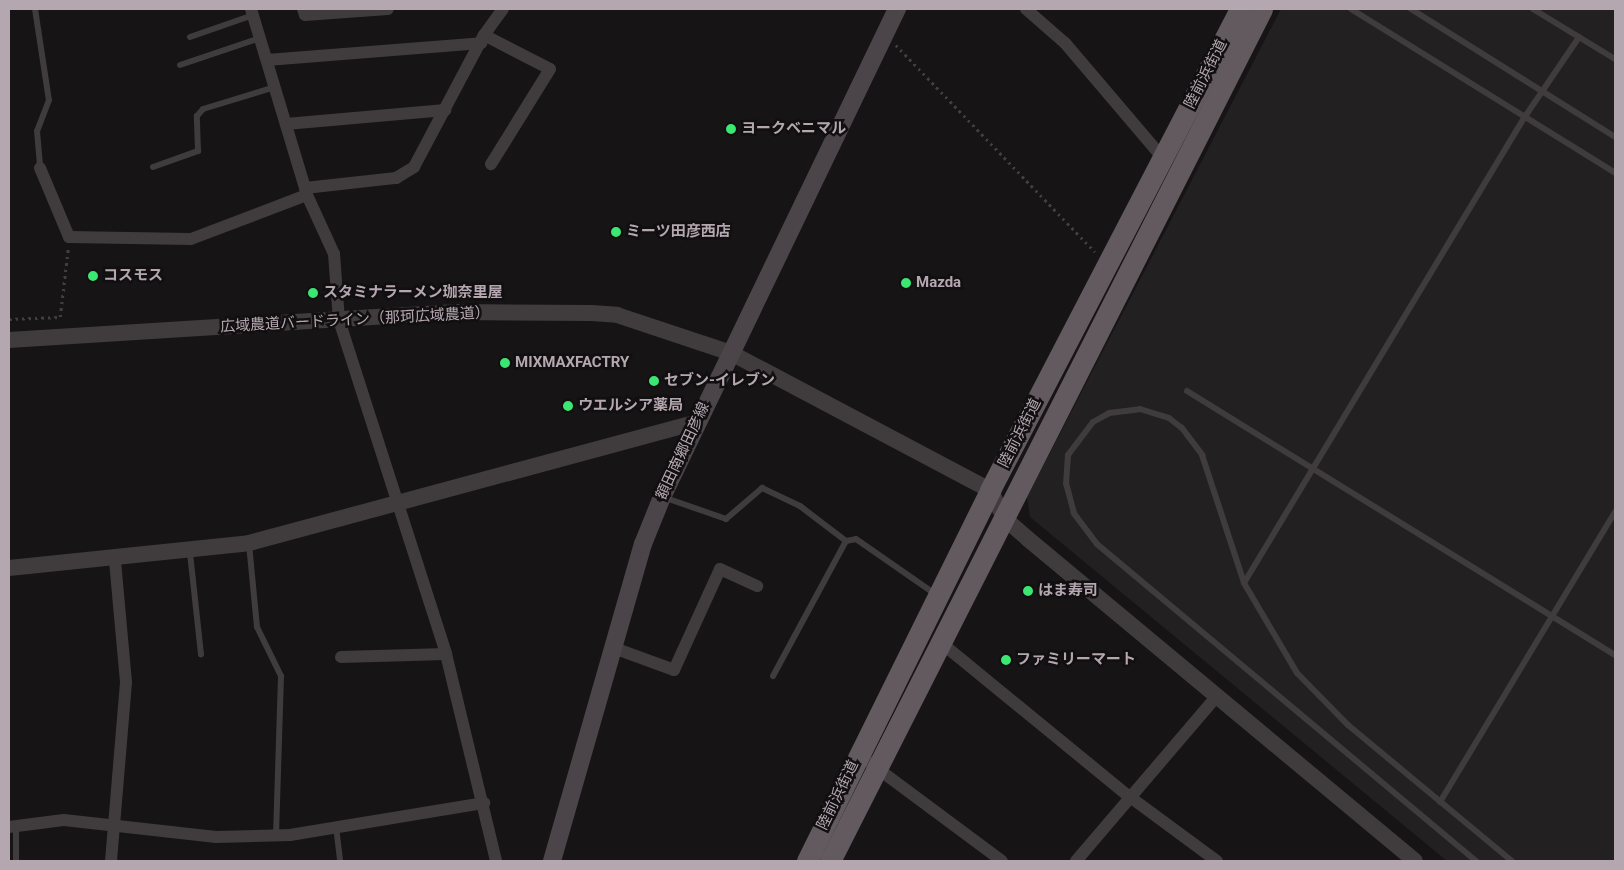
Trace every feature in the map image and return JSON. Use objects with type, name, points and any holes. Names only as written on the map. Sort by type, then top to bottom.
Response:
[{"type":"highway","name":"陸前浜街道","points":[[807,861],[858,754],[990,490],[1109,266],[1240,9]]},
{"type":"highway","name":"陸前浜街道","points":[[830,861],[876,765],[1004,518],[1262,9]]},
{"type":"main road","name":"額田南郷田彦線","points":[[552,861],[614,648],[662,497],[695,423],[731,353],[897,9]]},
{"type":"street","points":[[304,9],[305,14],[388,9]]},
{"type":"street","points":[[40,168],[69,237],[191,239],[306,191],[396,178],[414,167],[483,39],[503,9]]},
{"type":"street","points":[[1026,9],[1065,43],[1164,158]]},
{"type":"street","points":[[252,12],[306,191],[334,254],[339,320],[446,654],[484,803],[496,861]]},
{"type":"street","points":[[267,60],[483,39],[550,68],[491,164]]},
{"type":"street","points":[[286,124],[445,110]]},
{"type":"street","name":"広域農道バードライン（那珂広域農道）","points":[[9,340],[452,312],[617,315],[731,353],[990,490]]},
{"type":"street","points":[[9,568],[190,553],[249,543],[695,423]]},
{"type":"street","points":[[990,490],[1004,518],[1415,861]]},
{"type":"street","points":[[111,861],[126,682],[115,560]]},
{"type":"street","points":[[614,648],[674,670],[720,569],[756,586]]},
{"type":"street","points":[[939,641],[1132,798],[1217,861]]},
{"type":"street","points":[[340,657],[446,654]]},
{"type":"street","points":[[1076,861],[1132,798],[1217,696]]},
{"type":"street","points":[[858,754],[876,765],[1002,861]]},
{"type":"street","points":[[12,827],[64,820],[216,837],[276,836],[484,803]]},
{"type":"lane","points":[[35,9],[49,100],[37,131],[40,168]]},
{"type":"lane","points":[[1351,9],[1615,173]]},
{"type":"lane","points":[[1411,9],[1542,93],[1615,137]]},
{"type":"lane","points":[[1533,9],[1615,59]]},
{"type":"lane","points":[[190,37],[252,12]]},
{"type":"lane","points":[[1244,583],[1524,118],[1580,37]]},
{"type":"lane","points":[[180,65],[260,38]]},
{"type":"lane","points":[[154,167],[198,151],[197,116],[203,109],[275,88]]},
{"type":"lane","points":[[1188,391],[1615,655]]},
{"type":"lane","points":[[1476,861],[1097,544],[1074,513],[1066,484],[1068,455],[1082,432],[1109,413],[1123,410],[1154,412],[1182,428],[1202,455],[1244,583],[1276,644],[1314,692],[1440,802],[1512,861]]},
{"type":"lane","points":[[662,497],[726,519],[762,488],[800,506],[846,541],[856,539],[938,596]]},
{"type":"lane","points":[[1440,802],[1615,512]]},
{"type":"lane","points":[[773,676],[846,541]]},
{"type":"lane","points":[[249,543],[257,627],[281,676],[276,836]]},
{"type":"lane","points":[[190,553],[201,654]]},
{"type":"lane","points":[[12,827],[16,861]]},
{"type":"lane","points":[[336,827],[340,861]]},
{"type":"path","points":[[887,32],[902,55],[1109,266]]},
{"type":"path","points":[[9,319],[60,317],[64,312],[69,237]]},
{"type":"shaded area","points":[[1281,9],[1615,9],[1615,861],[1447,861],[1030,517],[1027,497]]},
{"type":"place","name":"ヨークベニマル","points":[[731,129]]},
{"type":"place","name":"ミーツ田彦西店","points":[[616,232]]},
{"type":"place","name":"コスモス","points":[[93,276]]},
{"type":"place","name":"Mazda","points":[[906,283]]},
{"type":"place","name":"スタミナラーメン珈奈里屋","points":[[313,293]]},
{"type":"place","name":"MIXMAXFACTRY","points":[[505,363]]},
{"type":"place","name":"セブン-イレブン","points":[[654,381]]},
{"type":"place","name":"ウエルシア薬局","points":[[568,406]]},
{"type":"place","name":"はま寿司","points":[[1028,591]]},
{"type":"place","name":"ファミリーマート","points":[[1006,660]]}]
